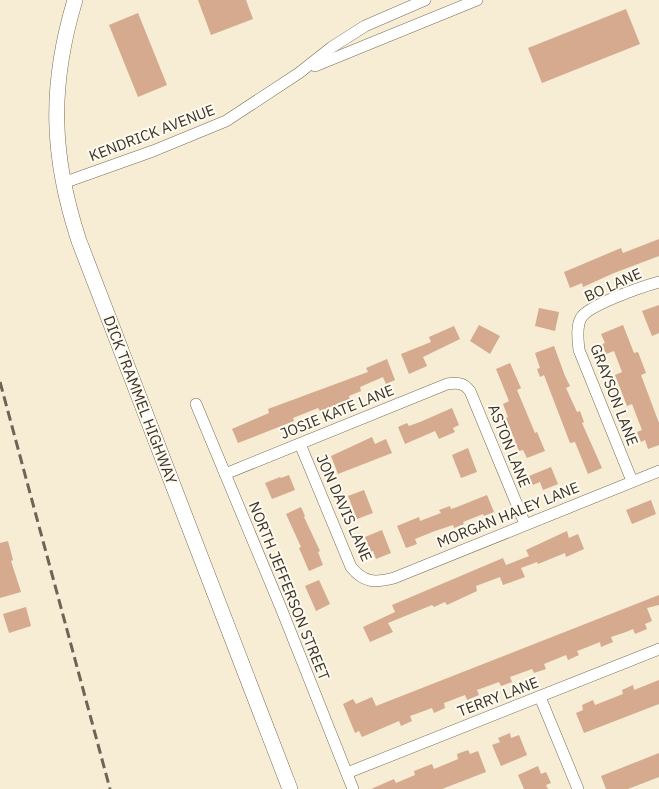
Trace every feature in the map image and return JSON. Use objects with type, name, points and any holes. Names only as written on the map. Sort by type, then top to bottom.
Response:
[{"type":"main road","name":"DICK TRAMMEL HIGHWAY","points":[[75,0],[67,26],[60,61],[56,98],[57,136],[68,207],[79,241],[290,789]]},
{"type":"street","name":"KENDRICK AVENUE","points":[[63,183],[153,151],[226,121],[299,73],[332,47],[365,26],[425,0]]},
{"type":"street","name":"KENDRICK AVENUE","points":[[299,73],[336,56],[477,0]]},
{"type":"street","name":"BO LANE","points":[[581,318],[592,308],[659,282]]},
{"type":"street","name":"GRAYSON LANE","points":[[581,318],[577,332],[579,350],[632,480]]},
{"type":"street","name":"JOSIE KATE LANE","points":[[225,474],[447,384],[460,383]]},
{"type":"street","name":"ASTON LANE","points":[[460,383],[470,391],[525,524]]},
{"type":"street","name":"NORTH JEFFERSON STREET","points":[[196,404],[354,789]]},
{"type":"street","name":"JON DAVIS LANE","points":[[300,444],[351,566],[357,575],[367,580]]},
{"type":"street","name":"MORGAN HALEY LANE","points":[[367,580],[380,582],[394,578],[659,470]]},
{"type":"street","name":"TERRY LANE","points":[[347,773],[659,649]]},
{"type":"street","points":[[540,697],[578,789]]},
{"type":"building","points":[[198,0],[246,0],[253,19],[211,35]]},
{"type":"building","points":[[626,9],[640,44],[542,83],[528,48]]},
{"type":"building","points":[[138,13],[167,85],[138,97],[109,25]]},
{"type":"building","points":[[659,239],[659,256],[583,287],[582,283],[570,288],[564,272],[621,248],[623,253]]},
{"type":"building","points":[[659,305],[659,333],[652,336],[642,311]]},
{"type":"building","points":[[539,308],[559,312],[555,331],[535,326]]},
{"type":"building","points":[[479,325],[500,336],[490,354],[470,341]]},
{"type":"building","points":[[623,325],[634,353],[638,352],[646,373],[641,375],[659,423],[659,445],[648,449],[645,440],[641,442],[637,432],[642,430],[632,404],[627,406],[615,375],[622,372],[614,351],[606,354],[602,344],[605,343],[601,334]]},
{"type":"building","points":[[454,326],[460,339],[423,357],[427,366],[409,374],[401,354],[431,342],[429,337]]},
{"type":"building","points":[[554,346],[570,386],[566,388],[577,412],[580,411],[584,422],[582,423],[602,468],[588,474],[575,442],[570,443],[544,375],[540,377],[537,369],[540,368],[535,353]]},
{"type":"building","points":[[387,359],[395,380],[386,384],[383,377],[360,387],[361,391],[349,396],[350,399],[320,411],[318,408],[293,418],[294,421],[238,443],[232,429],[269,413],[268,409],[368,372],[366,368]]},
{"type":"building","points":[[510,363],[521,388],[517,390],[535,433],[537,432],[545,451],[527,458],[523,450],[519,451],[506,418],[508,417],[503,404],[509,401],[496,369]]},
{"type":"building","points":[[452,408],[459,425],[453,428],[455,432],[439,439],[435,431],[405,444],[398,427],[407,423],[409,426]]},
{"type":"building","points":[[372,437],[375,444],[386,439],[392,453],[338,474],[331,456]]},
{"type":"building","points":[[468,448],[477,472],[461,478],[452,455]]},
{"type":"building","points":[[551,467],[558,484],[543,490],[540,482],[533,485],[529,476]]},
{"type":"building","points":[[289,475],[295,490],[272,499],[265,483]]},
{"type":"building","points":[[364,490],[373,513],[357,519],[348,496]]},
{"type":"building","points":[[487,495],[494,512],[463,522],[464,524],[454,528],[453,525],[415,539],[417,544],[406,548],[397,526],[419,517],[420,521],[441,513],[439,510],[450,506],[451,509]]},
{"type":"building","points":[[651,500],[656,514],[632,524],[626,510]]},
{"type":"building","points":[[301,507],[320,551],[318,552],[323,565],[309,571],[299,548],[301,547],[286,514]]},
{"type":"building","points":[[382,530],[391,553],[376,559],[365,537]]},
{"type":"building","points":[[567,531],[569,538],[578,534],[584,549],[566,557],[565,553],[538,564],[537,562],[521,568],[525,577],[503,585],[500,577],[476,586],[477,591],[447,605],[445,602],[434,607],[432,605],[388,623],[393,632],[370,642],[363,627],[395,612],[392,605],[503,558],[506,565],[529,556],[526,550]]},
{"type":"building","points":[[8,541],[13,560],[11,561],[21,592],[0,598],[0,543]]},
{"type":"building","points":[[319,580],[330,604],[316,611],[305,586]]},
{"type":"building","points":[[659,595],[659,605],[647,608],[652,621],[645,624],[647,629],[635,634],[633,629],[611,637],[613,642],[601,647],[600,642],[577,651],[579,655],[568,660],[566,655],[544,664],[546,669],[534,673],[532,669],[510,677],[512,682],[501,686],[499,682],[477,690],[479,695],[467,700],[465,695],[444,703],[445,708],[434,713],[432,708],[410,716],[412,721],[401,726],[399,721],[362,737],[359,731],[355,733],[343,704],[353,699],[356,704],[372,697],[376,706]]},
{"type":"building","points":[[26,607],[31,626],[9,633],[3,614]]},
{"type":"building","points":[[659,680],[659,704],[584,733],[576,713],[583,710],[582,705],[593,700],[595,705],[623,694],[622,690],[633,685],[634,690]]},
{"type":"building","points":[[510,733],[511,738],[519,735],[527,755],[501,766],[492,745],[500,742],[498,738]]},
{"type":"building","points":[[468,750],[470,754],[478,751],[486,772],[442,789],[371,789],[394,779],[396,783],[415,775],[414,771],[432,764],[434,769],[458,759],[457,754]]},
{"type":"building","points":[[659,753],[659,777],[628,789],[606,789],[601,776]]},
{"type":"building","points":[[538,766],[541,774],[546,772],[551,783],[546,785],[548,789],[524,789],[518,775]]},
{"type":"railway","points":[[0,382],[110,789]]}]
